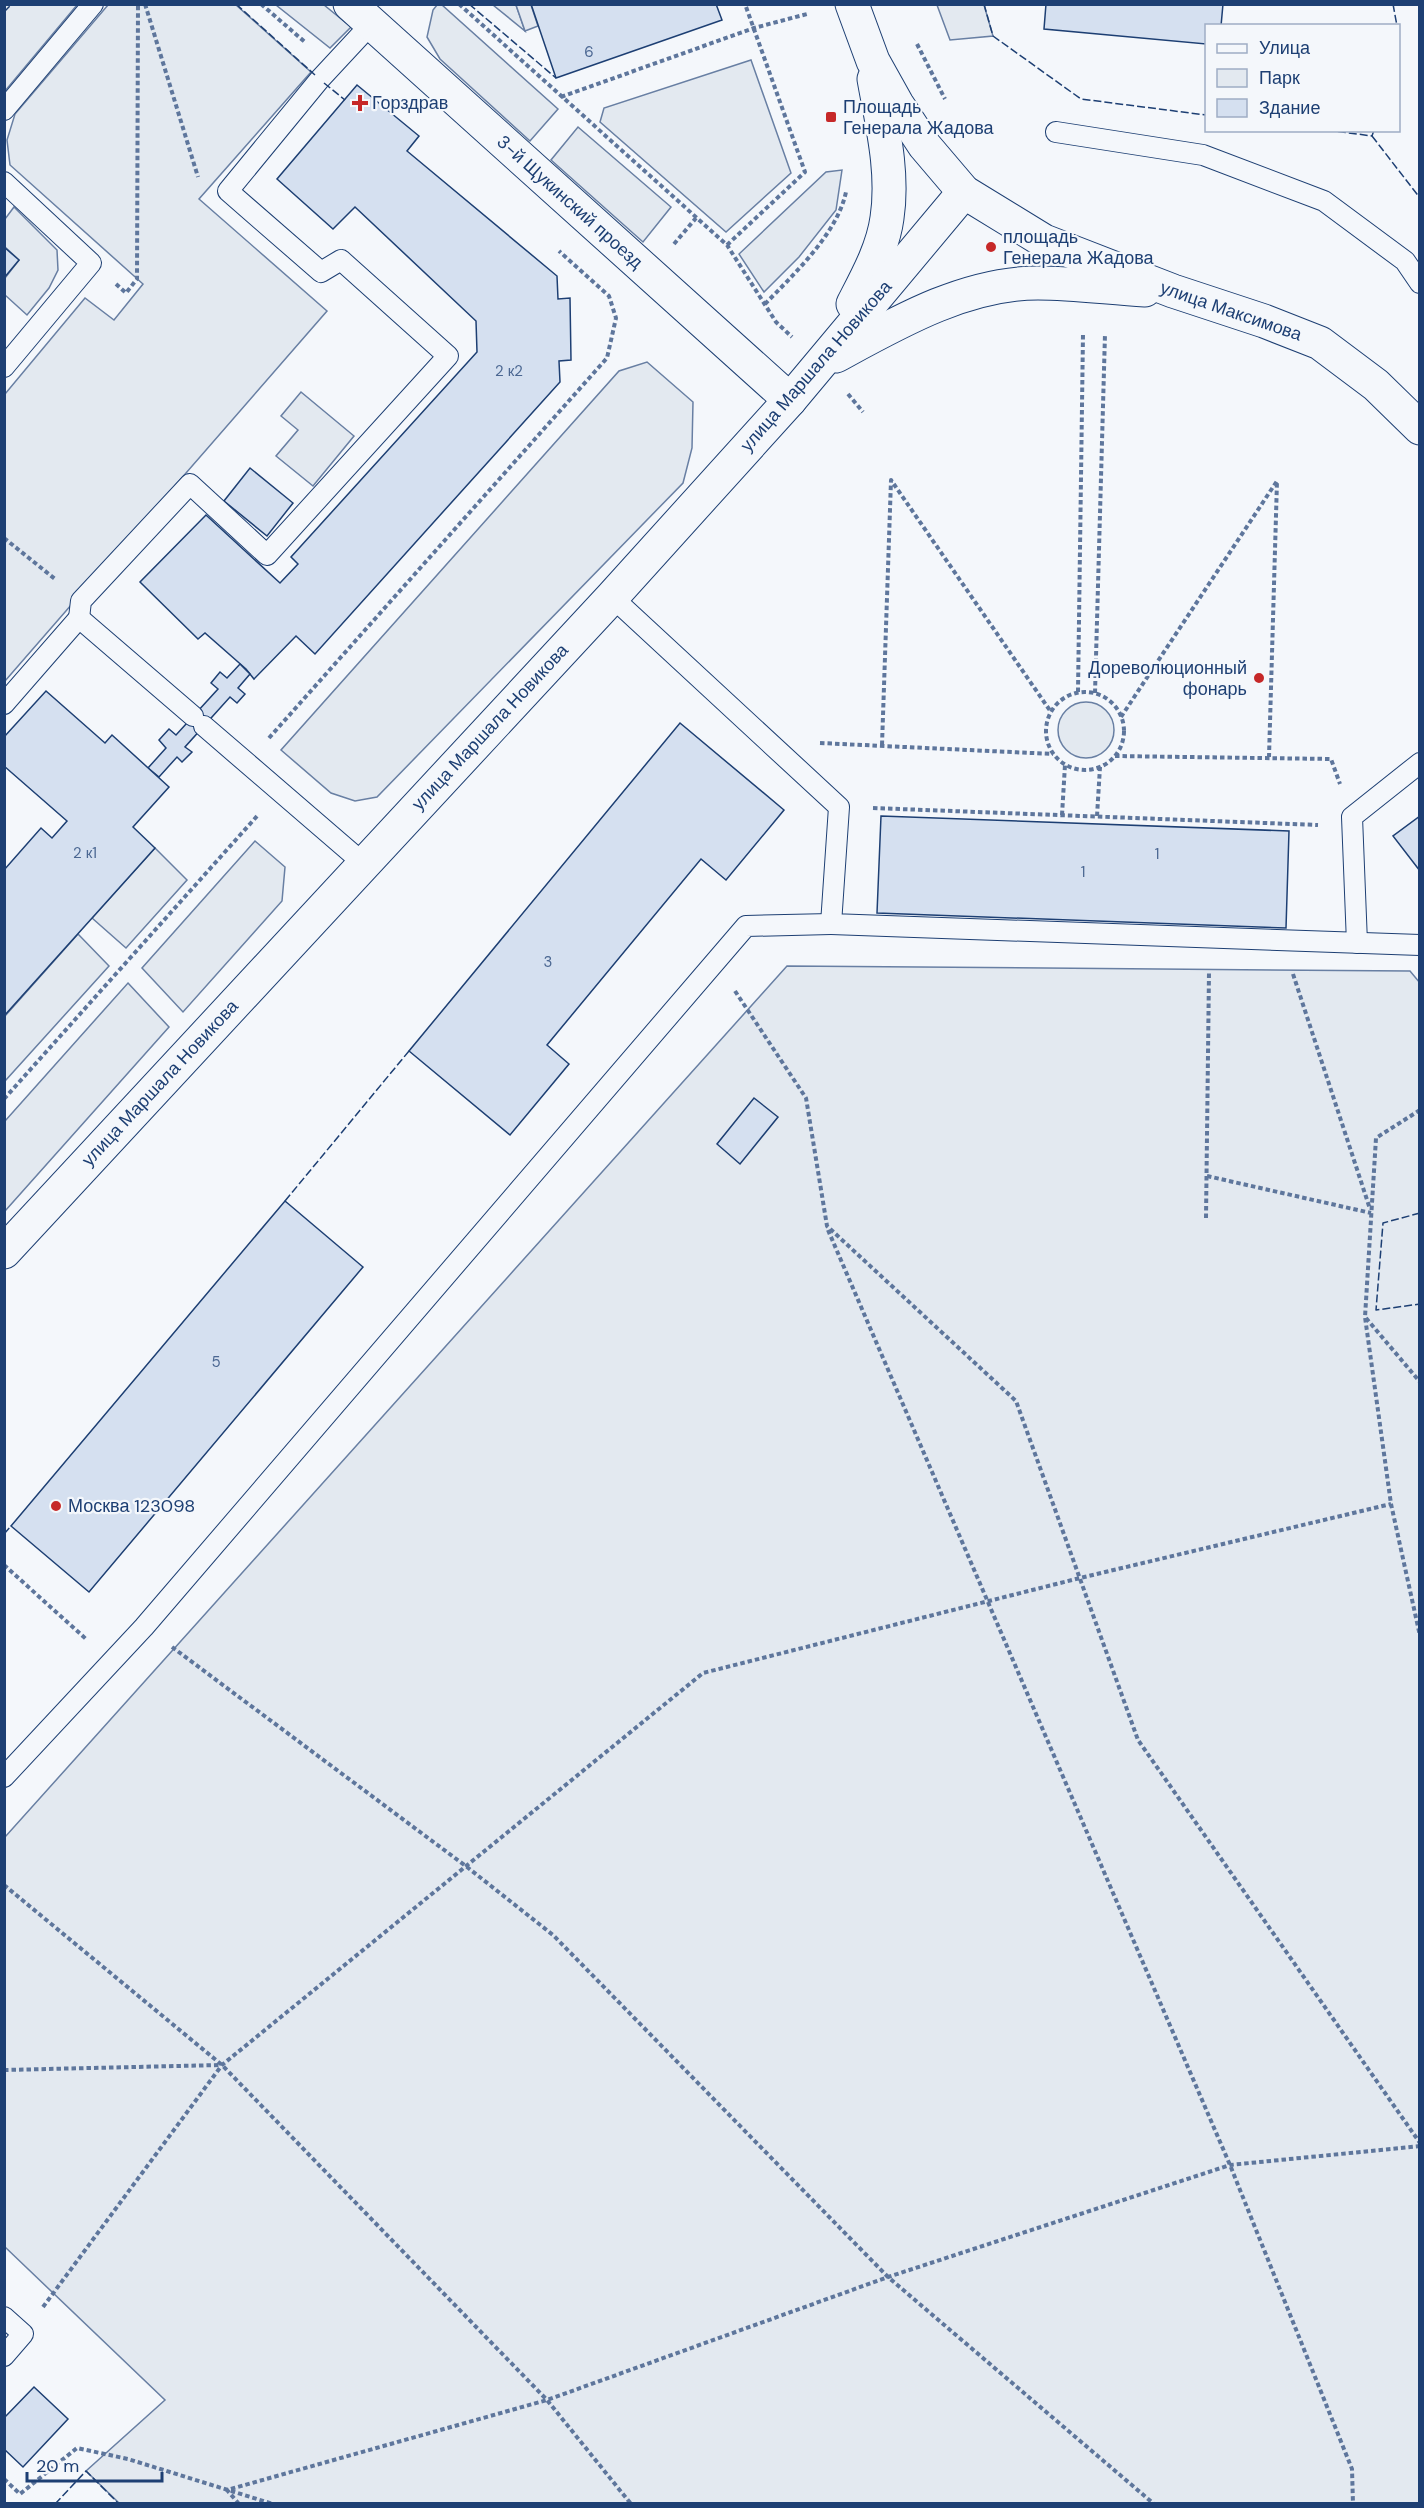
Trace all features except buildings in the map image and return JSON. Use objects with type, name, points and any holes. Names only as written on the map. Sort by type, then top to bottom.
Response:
[{"type":"street","name":"улица Максимова","points":[[852,4],[873,61],[924,145],[964,192],[1044,241],[1173,291],[1264,321],[1320,343],[1376,385],[1419,428]]},
{"type":"street","name":"3-й Щукинский проезд","points":[[361,14],[790,400]]},
{"type":"street","points":[[822,364],[873,266],[887,218],[889,175],[873,61]]},
{"type":"street","name":"улица Маршала Новикова","points":[[4,1252],[612,597],[822,364],[964,192]]},
{"type":"street","points":[[822,364],[909,317],[976,292],[1036,283],[1173,291]]},
{"type":"lane","points":[[4,110],[93,4]]},
{"type":"lane","points":[[4,704],[80,610],[190,484],[267,555],[448,356],[341,260],[321,272],[228,191],[320,79],[361,14]]},
{"type":"lane","points":[[1056,132],[1203,155],[1324,201],[1405,261],[1419,283]]},
{"type":"lane","points":[[4,182],[91,263],[4,367]]},
{"type":"lane","points":[[612,597],[839,807],[831,924]]},
{"type":"lane","points":[[80,610],[199,721],[363,863]]},
{"type":"lane","points":[[1357,943],[1352,822],[1419,763]]},
{"type":"lane","points":[[4,1777],[144,1627],[746,926],[831,924],[1419,945]]},
{"type":"lane","points":[[4,2317],[23,2334],[4,2356]]},
{"type":"path","points":[[91,263],[126,293],[137,279],[138,4]]},
{"type":"path","points":[[145,4],[203,194],[228,191]]},
{"type":"path","points":[[459,4],[728,245],[776,322],[822,364],[863,412]]},
{"type":"path","points":[[728,245],[805,172],[746,4]]},
{"type":"path","points":[[561,97],[754,28],[807,14]]},
{"type":"path","points":[[917,44],[946,101]]},
{"type":"path","points":[[765,304],[809,257],[843,208],[847,188]]},
{"type":"path","points":[[1078,692],[1083,334]]},
{"type":"path","points":[[1095,693],[1105,334]]},
{"type":"path","points":[[882,745],[891,480],[1051,712]]},
{"type":"path","points":[[1121,717],[1277,481],[1269,757]]},
{"type":"path","points":[[4,537],[80,610]]},
{"type":"path","points":[[1078,692],[1095,693],[1111,702],[1121,717],[1123,737],[1115,756],[1100,767],[1082,770],[1065,765],[1053,754],[1045,733],[1047,718],[1063,699],[1078,692]]},
{"type":"path","points":[[768,741],[1053,754]]},
{"type":"path","points":[[839,807],[1352,822],[1331,759],[1115,756]]},
{"type":"path","points":[[1062,815],[1065,765]]},
{"type":"path","points":[[1097,816],[1100,767]]},
{"type":"path","points":[[4,1099],[280,791]]},
{"type":"path","points":[[1206,1218],[1210,938]]},
{"type":"path","points":[[1282,940],[1371,1213]]},
{"type":"path","points":[[715,961],[806,1098],[827,1226],[1230,2165],[1352,2469],[1353,2504]]},
{"type":"path","points":[[1419,1110],[1376,1138],[1365,1317],[1391,1504],[1419,1636]]},
{"type":"path","points":[[1207,1176],[1371,1213]]},
{"type":"path","points":[[227,2490],[547,2400],[888,2277],[1230,2165],[1419,2144],[1138,1740],[1016,1401],[827,1226]]},
{"type":"path","points":[[1365,1317],[1419,1382]]},
{"type":"path","points":[[23,2334],[222,2065],[703,1673],[1080,1578],[1391,1504]]},
{"type":"path","points":[[4,1565],[111,1662]]},
{"type":"path","points":[[144,1627],[467,1867],[553,1935],[888,2277],[1154,2504]]},
{"type":"path","points":[[4,1885],[222,2065],[547,2400],[631,2504]]},
{"type":"path","points":[[4,2070],[222,2065]]},
{"type":"path","points":[[4,2479],[20,2494],[77,2448],[128,2459],[273,2504]]},
{"type":"path","points":[[227,2490],[239,2504]]},
{"type":"green space","points":[[4,5],[77,5],[5,91]]},
{"type":"green space","points":[[108,5],[236,5],[311,72],[199,199],[327,311],[5,681],[5,394],[85,298],[114,320],[143,284],[10,165],[7,140],[15,114]]},
{"type":"green space","points":[[276,5],[324,5],[351,27],[330,48]]},
{"type":"green space","points":[[437,5],[442,5],[558,109],[530,141],[440,59],[427,37],[433,10]]},
{"type":"green space","points":[[493,5],[516,5],[525,31]]},
{"type":"green space","points":[[937,5],[984,5],[993,36],[950,40]]},
{"type":"green space","points":[[751,60],[791,173],[726,232],[600,122],[604,108]]},
{"type":"green space","points":[[578,127],[671,207],[643,242],[551,160]]},
{"type":"green space","points":[[842,170],[836,210],[799,257],[764,292],[739,254],[826,172]]},
{"type":"green space","points":[[14,207],[57,250],[58,270],[49,288],[27,315],[5,295],[5,278],[19,260],[5,247],[5,219]]},
{"type":"green space","points":[[647,362],[693,402],[692,448],[683,483],[377,797],[355,801],[331,793],[281,750],[619,371]]},
{"type":"green space","points":[[301,392],[354,436],[313,486],[276,456],[298,430],[281,416]]},
{"type":"green space","points":[[1086,702],[1097,704],[1106,710],[1112,719],[1114,730],[1112,741],[1106,750],[1097,756],[1086,758],[1075,756],[1066,750],[1060,741],[1058,730],[1060,719],[1066,710],[1075,704]]},
{"type":"green space","points":[[255,841],[285,867],[282,901],[183,1012],[142,968]]},
{"type":"green space","points":[[155,848],[187,880],[126,948],[92,918]]},
{"type":"green space","points":[[78,934],[109,966],[5,1081],[5,1016]]},
{"type":"green space","points":[[787,966],[1410,971],[1420,983],[1419,2503],[119,2503],[86,2471],[165,2400],[5,2247],[5,1837]]},
{"type":"green space","points":[[128,983],[169,1027],[5,1211],[5,1121]]},
{"type":"shaded area","points":[[516,5],[531,5],[538,26],[525,31]]},
{"type":"fence","points":[[4,12],[12,4]]},
{"type":"fence","points":[[236,4],[315,75]]},
{"type":"fence","points":[[469,4],[556,78]]},
{"type":"fence","points":[[984,4],[993,36],[1081,99],[1205,115]]},
{"type":"fence","points":[[1393,4],[1397,24]]},
{"type":"fence","points":[[324,83],[345,100]]},
{"type":"fence","points":[[1342,132],[1372,136],[1373,132]]},
{"type":"fence","points":[[1372,136],[1420,198]]},
{"type":"fence","points":[[285,1201],[409,1051]]},
{"type":"fence","points":[[1420,1213],[1383,1223],[1376,1310],[1420,1304]]},
{"type":"fence","points":[[4,1534],[11,1526]]},
{"type":"fence","points":[[55,2504],[86,2471],[119,2504]]},
{"type":"place","name":"Горздрав","points":[[360,103]]},
{"type":"place","name":"Площадь Генерала Жадова","points":[[831,117]]},
{"type":"place","name":"площадь Генерала Жадова","points":[[991,247]]},
{"type":"place","name":"Дореволюционный фонарь","points":[[1259,678]]},
{"type":"place","name":"Москва 123098","points":[[56,1506]]}]
